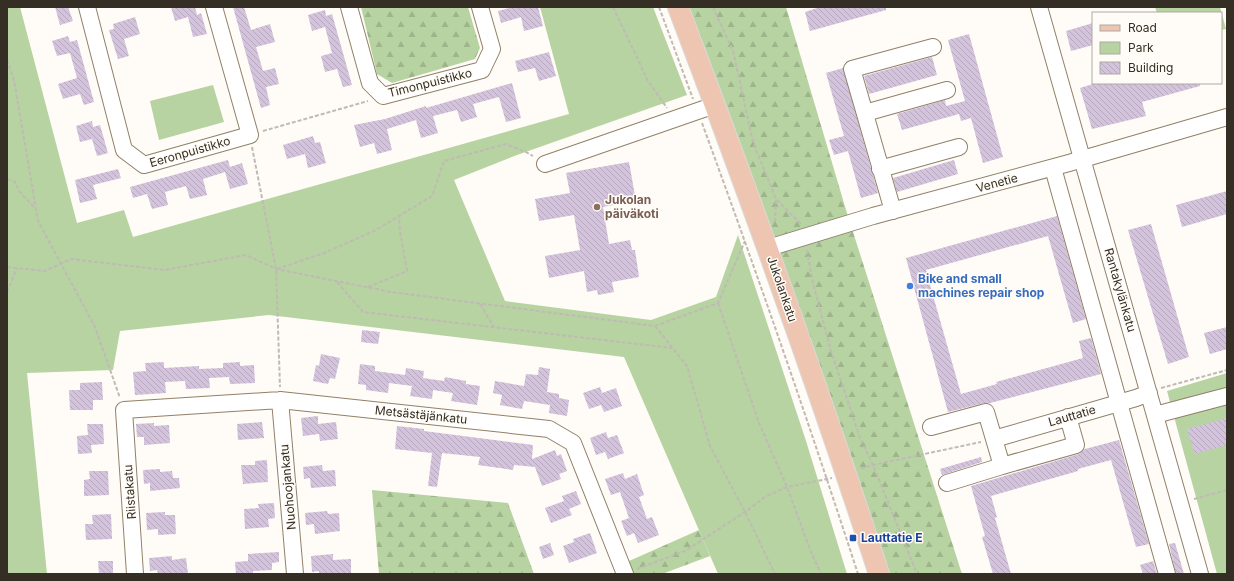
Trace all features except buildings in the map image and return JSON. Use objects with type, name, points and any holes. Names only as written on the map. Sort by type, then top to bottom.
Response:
[{"type":"main road","name":"Jukolankatu","points":[[678,7],[768,248],[847,474],[879,574]]},
{"type":"street","name":"Eeronpuistikko","points":[[87,7],[124,150],[144,164],[250,135]]},
{"type":"street","points":[[214,7],[250,135]]},
{"type":"street","name":"Timonpuistikko","points":[[349,7],[370,83],[383,96],[482,70],[492,49],[480,7]]},
{"type":"street","name":"Rantakylänkatu","points":[[1039,7],[1200,574]]},
{"type":"street","points":[[893,211],[852,69],[932,47]]},
{"type":"street","points":[[865,113],[947,90]]},
{"type":"street","points":[[545,164],[715,105]]},
{"type":"street","name":"Venetie","points":[[768,248],[893,211],[1053,168],[1227,116]]},
{"type":"street","points":[[880,169],[959,147]]},
{"type":"street","points":[[1053,168],[1166,574]]},
{"type":"street","name":"Lauttatie","points":[[994,439],[1119,403],[1148,393]]},
{"type":"street","points":[[1155,415],[1227,396]]},
{"type":"street","name":"Metsästäjänkatu","points":[[124,410],[280,400],[549,429],[573,443],[625,574]]},
{"type":"street","name":"Nuohoojankatu","points":[[280,400],[295,574]]},
{"type":"street","name":"Riistakatu","points":[[124,410],[135,574]]},
{"type":"street","points":[[931,427],[986,412],[1002,466]]},
{"type":"street","points":[[947,483],[1076,445],[1068,417]]},
{"type":"path","points":[[613,7],[648,81],[674,119]]},
{"type":"path","points":[[713,7],[732,51],[753,142],[776,199],[802,225],[813,283],[830,348],[860,438],[873,465],[917,574]]},
{"type":"path","points":[[7,60],[14,80],[38,221],[95,327],[124,410]]},
{"type":"path","points":[[280,400],[276,269],[250,135],[372,100],[378,90]]},
{"type":"path","points":[[276,269],[324,253],[353,241],[374,231],[432,196],[444,161],[506,144],[526,152]]},
{"type":"path","points":[[7,178],[15,182],[20,191],[35,208]]},
{"type":"path","points":[[774,226],[776,199]]},
{"type":"path","points":[[366,287],[407,271],[400,232],[399,216]]},
{"type":"path","points":[[821,574],[811,552],[787,487],[759,423],[718,303],[745,241],[858,574]]},
{"type":"path","points":[[7,267],[45,271],[71,259],[165,270],[246,255],[276,269],[391,292],[655,326],[718,303]]},
{"type":"path","points":[[7,292],[17,268]]},
{"type":"path","points":[[336,281],[363,312],[672,348]]},
{"type":"path","points":[[480,304],[494,327]]},
{"type":"path","points":[[655,326],[687,366],[710,446],[745,512],[775,574]]},
{"type":"path","points":[[1148,393],[1227,370]]},
{"type":"path","points":[[625,574],[685,551],[745,512],[765,497],[787,487],[827,480],[873,465],[994,439]]},
{"type":"path","points":[[1193,499],[1227,490]]},
{"type":"green space","points":[[7,7],[20,7],[77,223],[124,210],[133,237],[569,114],[540,7],[653,7],[687,95],[517,155],[454,180],[505,301],[651,320],[716,297],[738,235],[806,441],[847,574],[718,574],[624,357],[269,315],[120,331],[113,370],[27,373],[47,574],[7,574]]},
{"type":"green space","points":[[361,7],[468,7],[480,48],[475,59],[392,83],[377,74]]},
{"type":"green space","points":[[683,7],[786,7],[846,210],[962,574],[884,574]]},
{"type":"green space","points":[[1155,7],[1220,7],[1221,12],[1157,12]]},
{"type":"green space","points":[[1222,14],[1226,29],[1222,30]]},
{"type":"green space","points":[[213,85],[224,122],[159,140],[150,101]]},
{"type":"green space","points":[[1227,373],[1227,574],[1217,574],[1167,391]]},
{"type":"green space","points":[[372,490],[508,503],[534,574],[379,574]]},
{"type":"green space","points":[[699,530],[710,556],[662,574],[633,574],[629,561]]},
{"type":"place","name":"Jukolan päiväkoti","points":[[597,207]]},
{"type":"place","name":"Bike and small machines repair shop","points":[[910,286]]},
{"type":"place","name":"Lauttatie E","points":[[853,538]]}]
